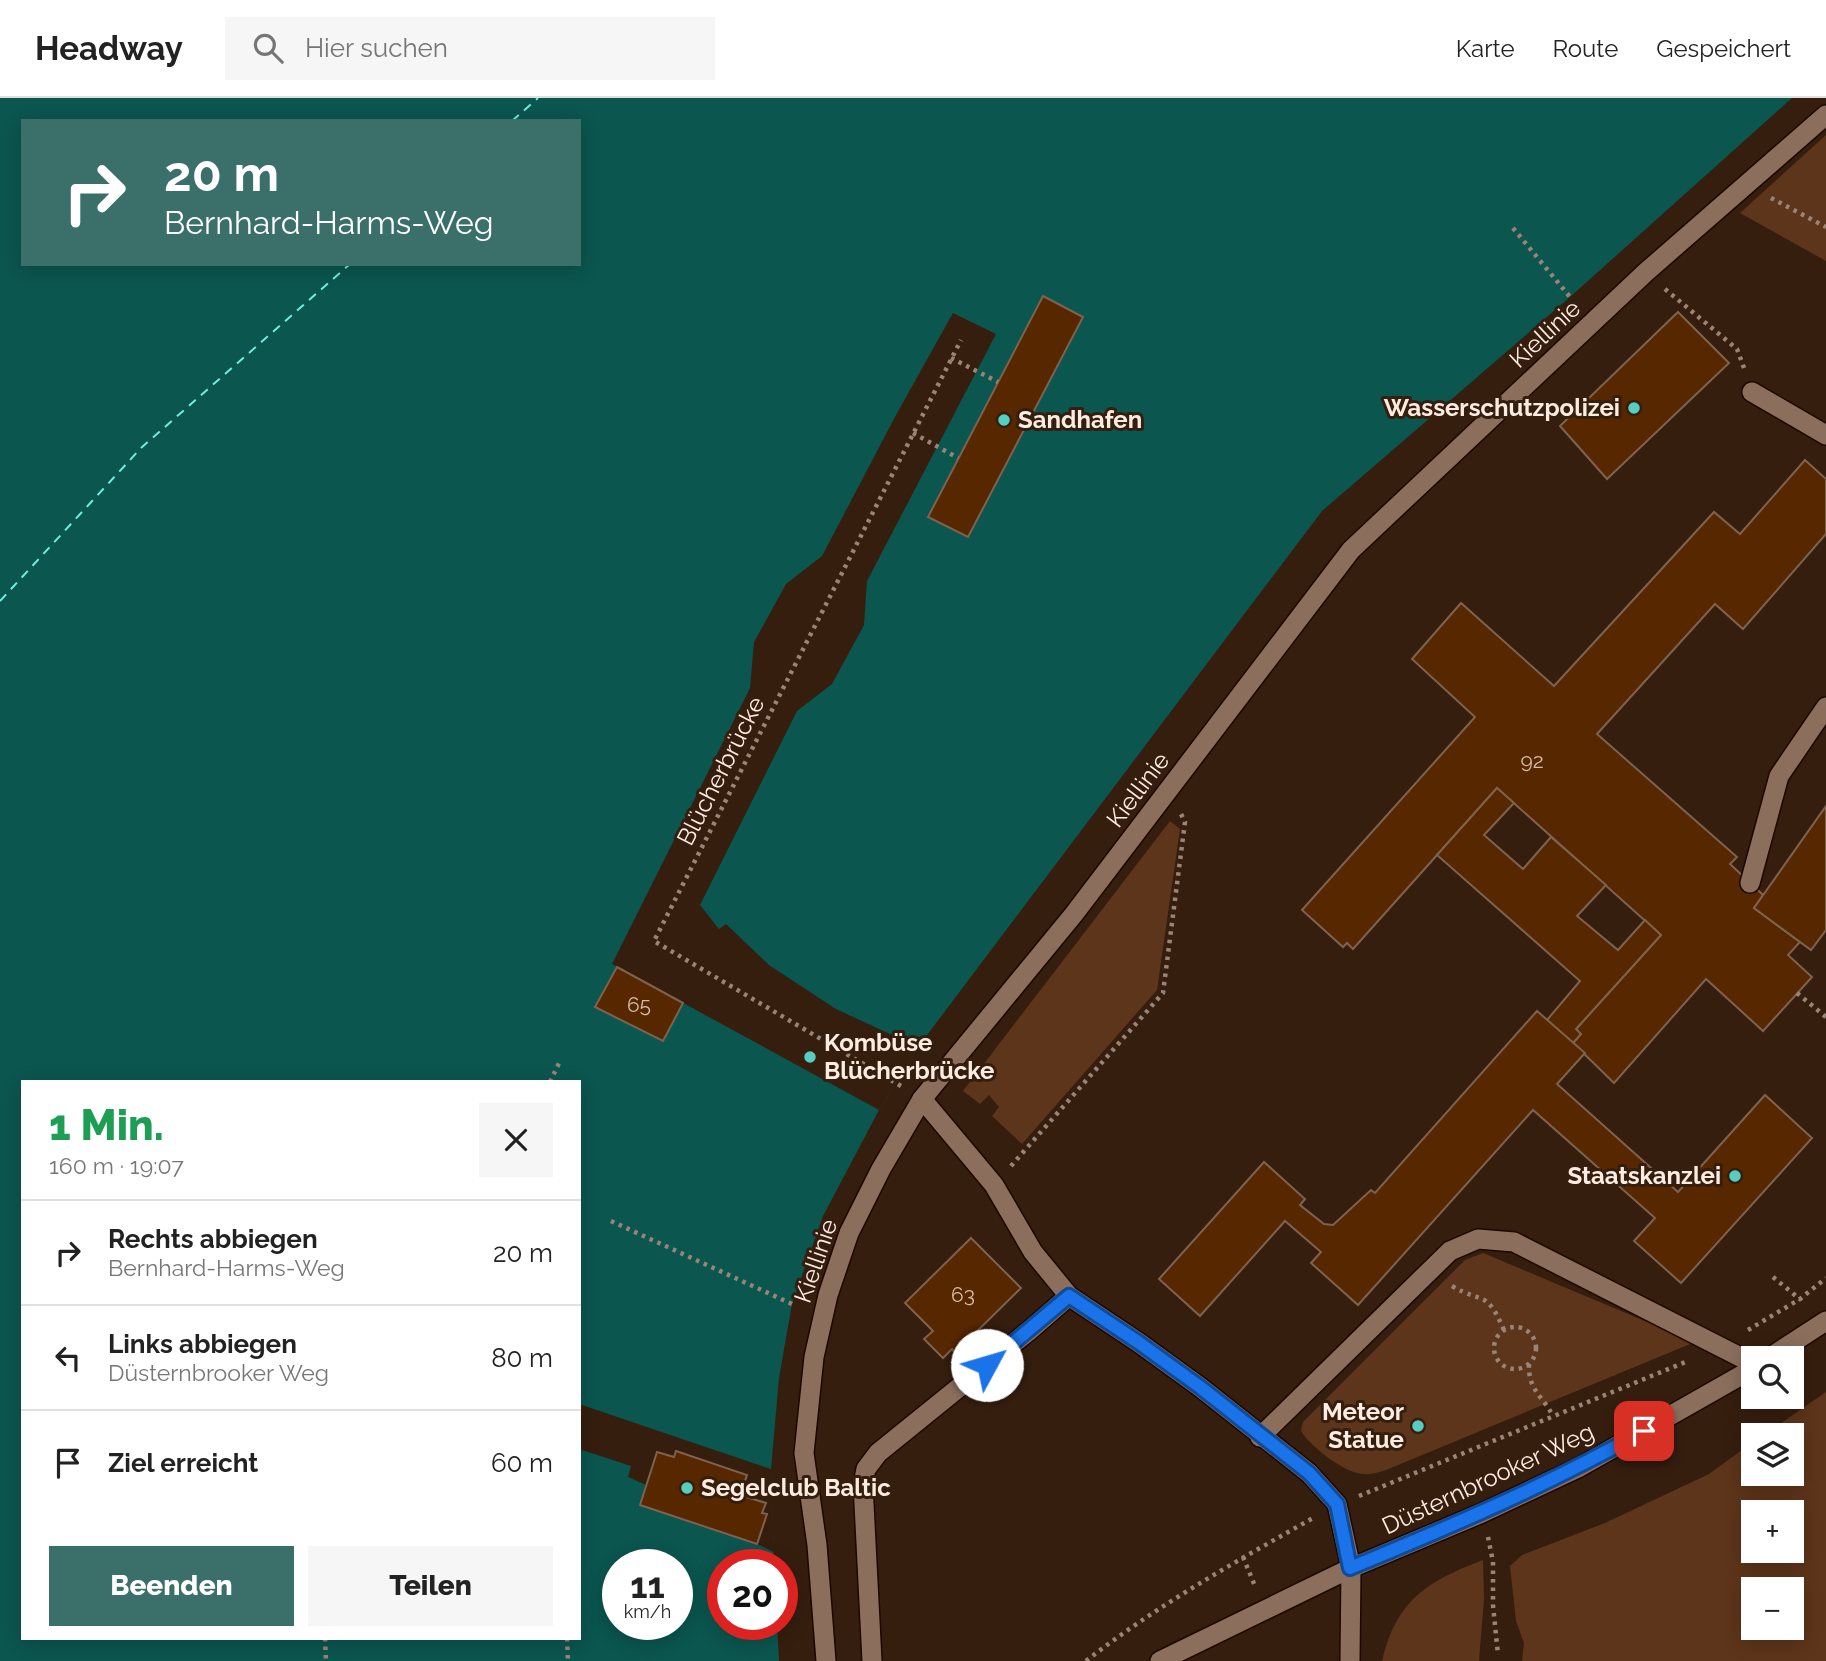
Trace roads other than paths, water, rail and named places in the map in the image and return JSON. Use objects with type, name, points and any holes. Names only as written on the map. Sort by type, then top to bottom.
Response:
[{"type":"street","name":"Kiellinie","points":[[826,1661],[817,1545],[804,1453],[814,1357],[828,1295],[849,1233],[881,1169],[922,1099],[1074,914],[1351,550],[1646,272],[1826,115]]},
{"type":"street","points":[[1752,392],[1826,435]]},
{"type":"street","points":[[1749,883],[1779,775],[1826,707]]},
{"type":"street","points":[[922,1099],[994,1185],[1033,1252],[1069,1296],[1200,1387],[1309,1473],[1337,1504],[1350,1568],[1350,1661]]},
{"type":"street","points":[[1260,1437],[1450,1251],[1478,1239],[1514,1242],[1741,1359]]},
{"type":"street","points":[[873,1661],[863,1484],[866,1469],[878,1453],[1069,1296]]},
{"type":"street","points":[[1787,1346],[1826,1321]]},
{"type":"street","name":"Düsternbrooker Weg","points":[[1160,1661],[1350,1568],[1482,1513],[1578,1468],[1741,1374]]},
{"type":"water","points":[[0,98],[1792,98],[1570,297],[1322,511],[918,1047],[879,1110],[823,1216],[792,1304],[779,1378],[771,1469],[774,1549],[707,1549],[707,1640],[778,1640],[779,1661],[0,1661]]},
{"type":"place","name":"Wasserschutzpolizei","points":[[1634,408]]},
{"type":"place","name":"Sandhafen","points":[[1004,420]]},
{"type":"place","name":"Kombüse Blücherbrücke","points":[[810,1057]]},
{"type":"place","name":"Staatskanzlei","points":[[1735,1176]]},
{"type":"place","name":"Meteor Statue","points":[[1418,1426]]},
{"type":"place","name":"Segelclub Baltic","points":[[687,1488]]}]
